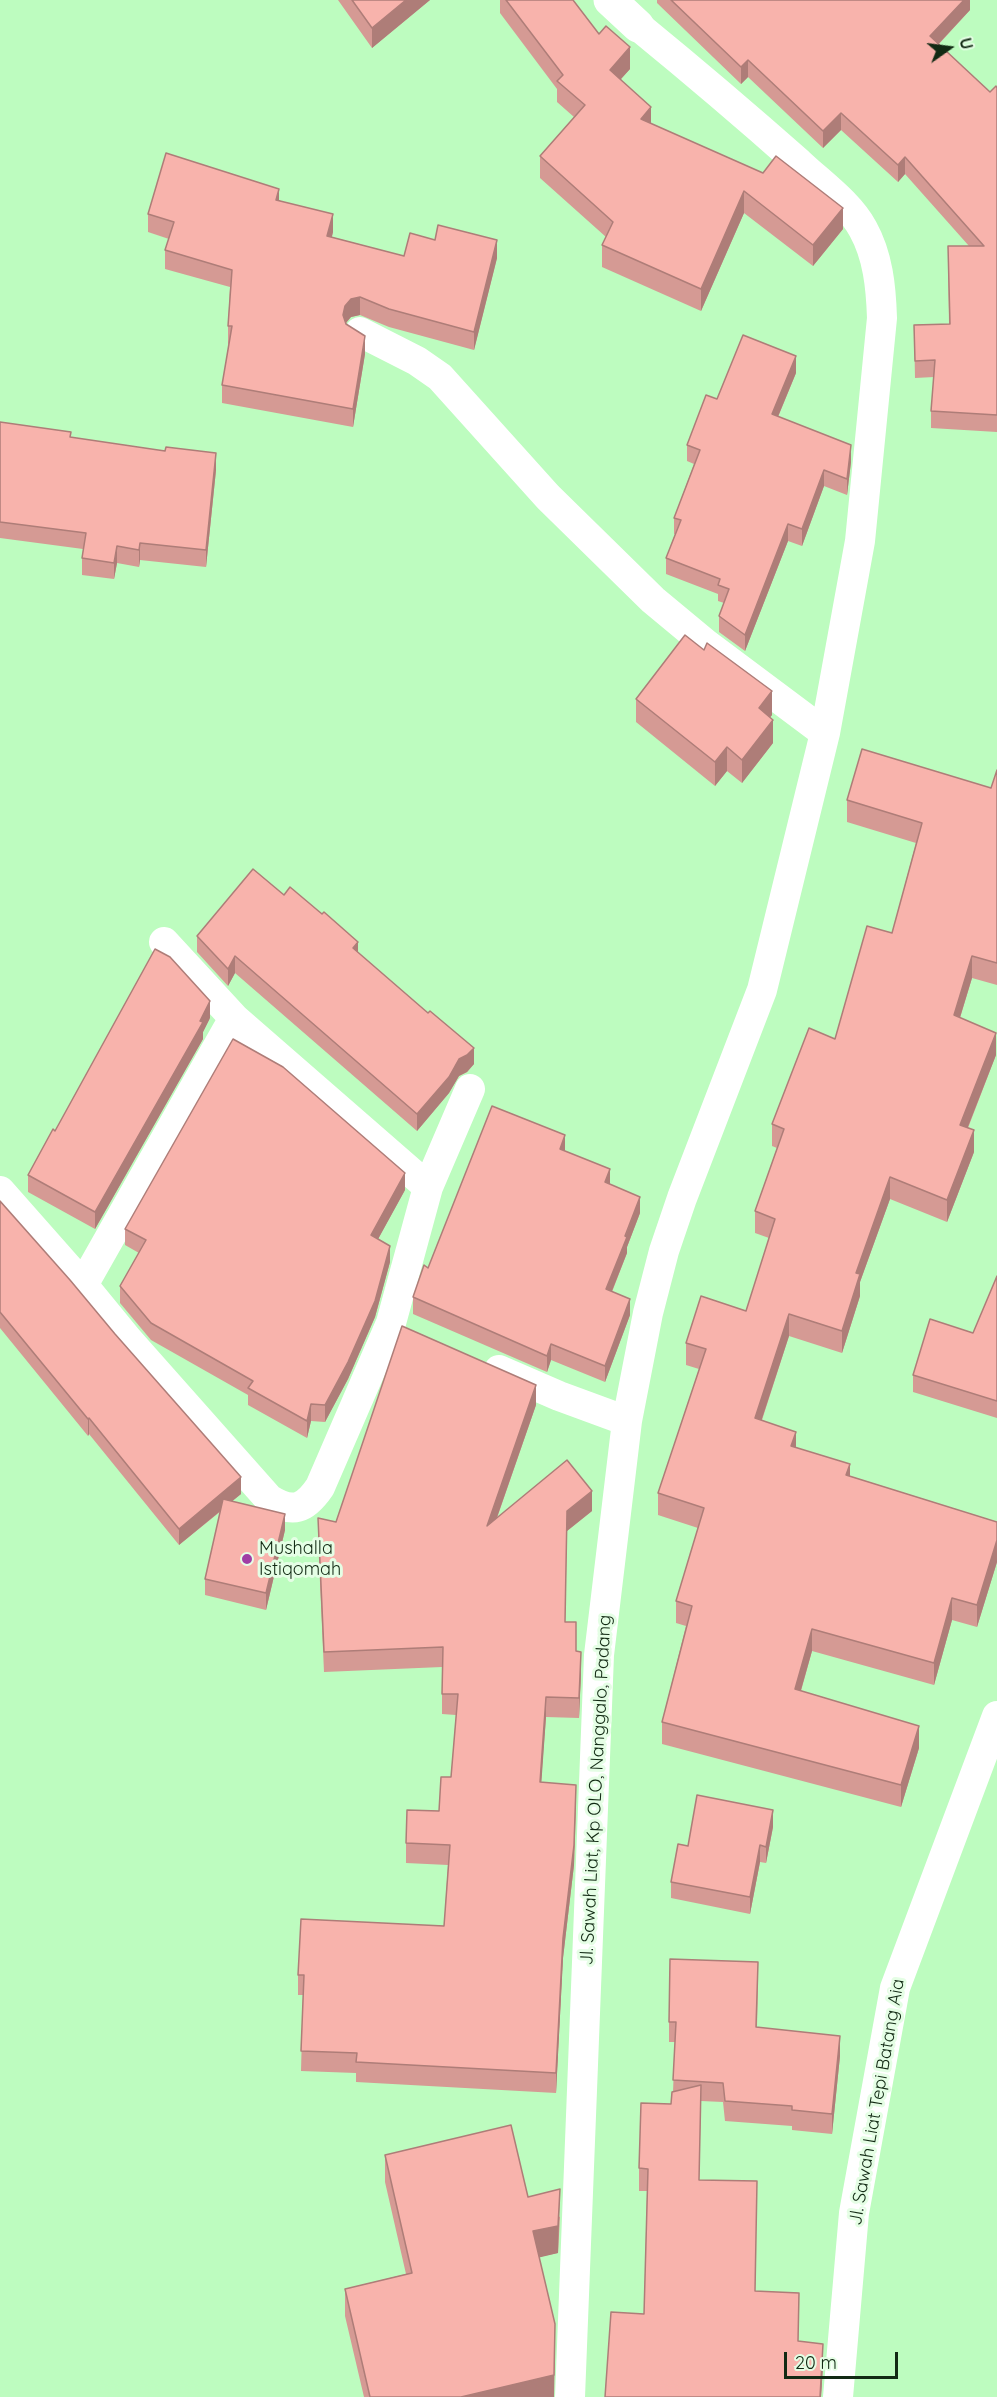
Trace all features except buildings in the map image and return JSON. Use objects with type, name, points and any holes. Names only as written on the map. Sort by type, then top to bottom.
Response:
[{"type":"street","points":[[610,0],[638,26]]},
{"type":"street","name":"Jl. Sawah Liat, Kp OLO, Nanggalo, Padang","points":[[570,2397],[599,1655],[627,1421],[648,1313],[664,1251],[762,990],[825,733],[860,541],[882,318],[877,263],[862,228],[838,199],[734,105],[638,26]]},
{"type":"street","points":[[360,332],[417,361],[440,377],[548,497],[653,600],[706,644],[825,733]]},
{"type":"street","points":[[164,942],[234,1018],[428,1187]]},
{"type":"street","points":[[83,1285],[234,1018]]},
{"type":"street","points":[[0,1191],[269,1499],[281,1507],[299,1508],[312,1499],[320,1487],[402,1328],[396,1298],[428,1187],[470,1089]]},
{"type":"street","points":[[475,1359],[558,1396],[627,1421]]},
{"type":"street","name":"Jl. Sawah Liat Tepi Batang Aia","points":[[838,2397],[854,2213],[895,1988],[997,1716]]},
{"type":"place","name":"Mushalla Istiqomah","points":[[247,1559]]}]
